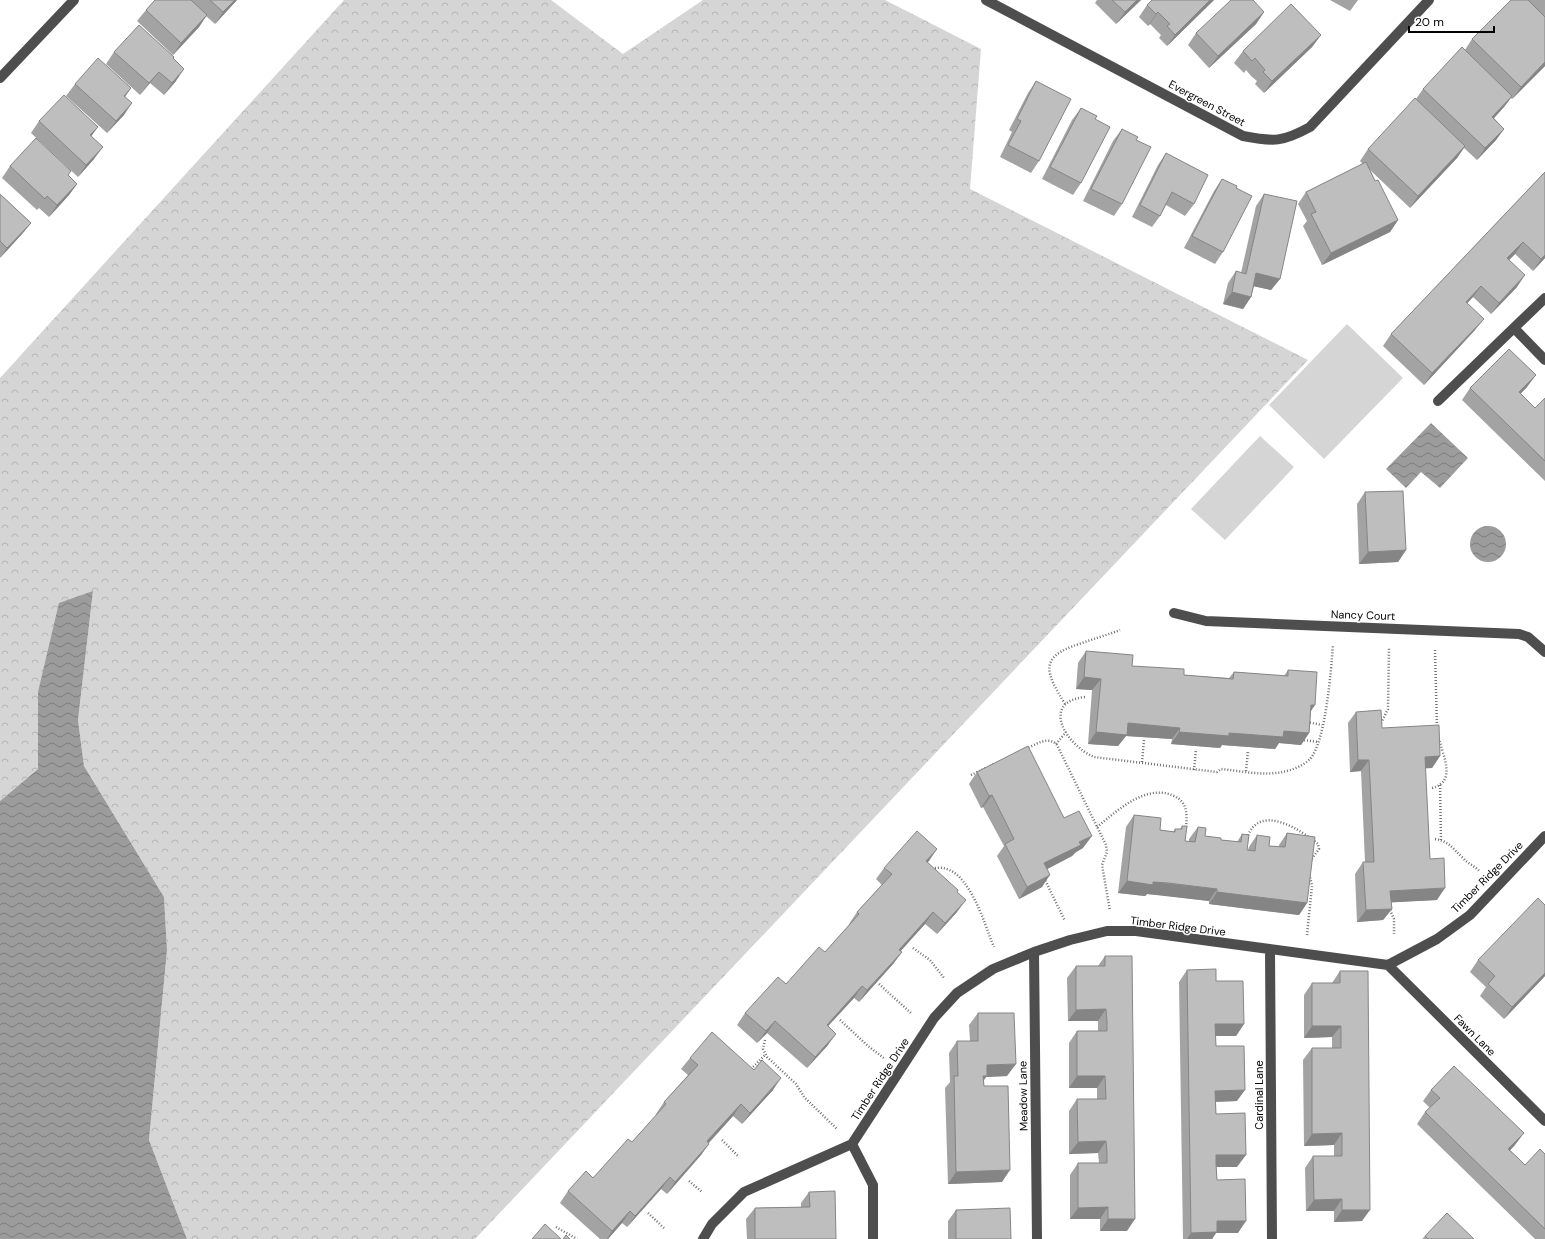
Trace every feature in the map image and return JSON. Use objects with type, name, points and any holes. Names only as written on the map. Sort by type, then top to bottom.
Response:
[{"type":"street","points":[[0,78],[74,0]]},
{"type":"street","name":"Evergreen Street","points":[[986,0],[1243,136],[1269,141],[1293,137],[1310,127],[1429,0]]},
{"type":"street","points":[[1438,401],[1545,298]]},
{"type":"street","points":[[1514,328],[1545,360]]},
{"type":"street","name":"Nancy Court","points":[[1174,613],[1206,621],[1519,634],[1532,640],[1545,652]]},
{"type":"street","name":"Timber Ridge Drive","points":[[852,1144],[934,1018],[957,993],[994,969],[1034,952],[1070,940],[1107,931],[1136,931],[1388,965],[1437,939],[1470,915],[1545,836]]},
{"type":"street","name":"Cardinal Lane","points":[[1270,950],[1272,1239]]},
{"type":"street","name":"Meadow Lane","points":[[1034,952],[1037,1239]]},
{"type":"street","name":"Fawn Lane","points":[[1388,965],[1545,1121]]},
{"type":"street","points":[[703,1239],[712,1224],[744,1192],[852,1144],[873,1185],[873,1239]]},
{"type":"path","points":[[1085,697],[1070,700],[1065,704],[1061,719],[1066,732],[1078,749],[1094,757],[1142,762],[1194,770],[1270,773],[1294,768],[1310,759],[1315,752],[1318,742],[1331,671],[1334,626]]},
{"type":"path","points":[[1065,704],[1052,679],[1050,663],[1053,656],[1063,649],[1120,630]]},
{"type":"path","points":[[1432,788],[1440,785],[1445,780],[1447,772],[1436,722],[1435,648]]},
{"type":"path","points":[[1380,725],[1388,709],[1388,673]]},
{"type":"path","points":[[1306,722],[1322,725]]},
{"type":"path","points":[[1056,744],[1066,732]]},
{"type":"path","points":[[1021,751],[1046,740],[1056,744],[1097,827],[1106,849],[1102,865],[1110,910]]},
{"type":"path","points":[[1142,762],[1144,740]]},
{"type":"path","points":[[1304,740],[1318,742]]},
{"type":"path","points":[[1194,770],[1196,749]]},
{"type":"path","points":[[1246,771],[1248,751]]},
{"type":"path","points":[[971,775],[1000,761]]},
{"type":"path","points":[[1440,785],[1441,840]]},
{"type":"path","points":[[1097,827],[1132,801],[1153,793],[1161,792],[1168,793],[1182,801],[1187,812],[1186,833]]},
{"type":"path","points":[[1246,842],[1251,829],[1262,821],[1271,820],[1291,825],[1304,832],[1320,847],[1309,867]]},
{"type":"path","points":[[1435,839],[1447,842],[1463,859],[1474,865],[1480,872]]},
{"type":"path","points":[[929,871],[938,867],[949,869],[960,879],[978,904],[985,928]]},
{"type":"path","points":[[1043,875],[1056,899]]},
{"type":"path","points":[[1309,875],[1312,886],[1309,910]]},
{"type":"path","points":[[1390,910],[1394,919],[1394,934]]},
{"type":"path","points":[[913,948],[931,962]]},
{"type":"path","points":[[879,984],[896,1001]]},
{"type":"path","points":[[840,1020],[868,1046]]},
{"type":"path","points":[[765,1040],[763,1049],[765,1055],[796,1084],[804,1097],[852,1144]]},
{"type":"path","points":[[750,1070],[765,1055]]},
{"type":"path","points":[[722,1140],[739,1157]]},
{"type":"path","points":[[689,1181],[702,1192]]},
{"type":"path","points":[[648,1213],[664,1228]]},
{"type":"path","points":[[556,1227],[577,1239]]},
{"type":"green space","points":[[344,0],[551,0],[623,54],[703,0],[885,0],[981,49],[970,189],[1308,360],[475,1239],[187,1239],[149,1140],[167,950],[164,897],[84,766],[78,720],[93,591],[38,692],[38,769],[0,801],[0,378]]},
{"type":"green space","points":[[1347,324],[1403,378],[1324,459],[1269,405]]},
{"type":"green space","points":[[1260,436],[1294,467],[1225,540],[1191,509]]},
{"type":"water","points":[[1431,423],[1468,458],[1440,488],[1421,472],[1406,488],[1386,469]]},
{"type":"water","points":[[1492,526],[1501,531],[1505,537],[1505,551],[1501,557],[1492,562],[1484,562],[1475,557],[1471,551],[1470,540],[1475,531],[1481,527]]},
{"type":"water","points":[[93,591],[78,720],[84,766],[164,897],[167,950],[149,1140],[187,1239],[0,1239],[0,801],[38,769],[38,692],[59,603]]},
{"type":"building","points":[[155,0],[191,0],[207,15],[181,43],[146,10]]},
{"type":"building","points":[[210,0],[235,0],[223,12]]},
{"type":"building","points":[[1112,0],[1137,0],[1125,12]]},
{"type":"building","points":[[1152,0],[1210,0],[1175,35],[1167,26],[1170,24],[1158,12],[1156,14],[1147,5]]},
{"type":"building","points":[[1231,0],[1253,0],[1264,12],[1218,56],[1196,33]]},
{"type":"building","points":[[1511,0],[1528,0],[1545,17],[1545,62],[1521,87],[1472,39]]},
{"type":"building","points":[[1291,4],[1321,35],[1272,81],[1263,72],[1265,70],[1255,58],[1252,61],[1243,51]]},
{"type":"building","points":[[139,25],[174,57],[173,58],[184,69],[172,83],[159,72],[149,83],[114,52]]},
{"type":"building","points":[[1462,47],[1512,96],[1492,117],[1504,129],[1485,148],[1423,89]]},
{"type":"building","points":[[98,58],[131,88],[124,96],[132,103],[116,121],[75,84]]},
{"type":"building","points":[[1036,81],[1071,99],[1039,161],[1008,145],[1021,121],[1017,119]]},
{"type":"building","points":[[64,95],[98,127],[90,135],[103,147],[86,165],[39,121]]},
{"type":"building","points":[[1415,98],[1465,146],[1418,196],[1368,149]]},
{"type":"building","points":[[1081,108],[1097,116],[1095,119],[1110,127],[1081,183],[1050,167]]},
{"type":"building","points":[[1122,129],[1138,137],[1136,140],[1151,147],[1122,204],[1091,189]]},
{"type":"building","points":[[36,138],[71,171],[68,175],[77,184],[57,205],[47,196],[45,199],[10,166]]},
{"type":"building","points":[[1166,153],[1208,175],[1194,204],[1172,192],[1160,216],[1140,205]]},
{"type":"building","points":[[1366,162],[1375,181],[1378,180],[1398,220],[1331,253],[1311,214],[1316,212],[1306,192]]},
{"type":"building","points":[[1545,172],[1545,255],[1541,259],[1523,242],[1507,258],[1525,275],[1499,303],[1481,286],[1466,302],[1484,319],[1432,373],[1391,334]]},
{"type":"building","points":[[1222,179],[1237,186],[1236,188],[1252,196],[1223,252],[1192,236]]},
{"type":"building","points":[[0,194],[31,223],[7,248],[0,241]]},
{"type":"building","points":[[1264,194],[1297,201],[1280,279],[1256,273],[1251,297],[1232,292],[1236,271],[1246,274]]},
{"type":"building","points":[[1509,349],[1536,375],[1519,392],[1535,408],[1545,398],[1545,461],[1470,388]]},
{"type":"building","points":[[1403,491],[1406,550],[1368,552],[1365,492]]},
{"type":"building","points":[[1086,651],[1133,655],[1132,666],[1184,669],[1184,675],[1233,679],[1234,672],[1288,676],[1288,670],[1317,672],[1315,705],[1311,705],[1309,733],[1284,731],[1283,737],[1229,733],[1229,736],[1179,732],[1180,728],[1128,723],[1127,735],[1096,732],[1101,679],[1084,677]]},
{"type":"building","points":[[1381,710],[1382,728],[1439,725],[1440,756],[1425,757],[1430,859],[1444,858],[1445,888],[1390,891],[1392,909],[1366,910],[1363,862],[1374,862],[1369,760],[1358,760],[1356,712]]},
{"type":"building","points":[[1028,746],[1064,818],[1079,811],[1092,836],[1079,842],[1081,845],[1044,863],[1050,875],[1027,887],[1005,844],[1014,839],[992,795],[989,796],[977,772]]},
{"type":"building","points":[[1134,815],[1161,818],[1160,830],[1175,832],[1175,829],[1182,829],[1182,826],[1187,826],[1185,841],[1195,842],[1198,827],[1206,828],[1205,836],[1221,838],[1221,840],[1241,842],[1242,834],[1249,835],[1247,850],[1255,851],[1257,835],[1270,837],[1269,846],[1285,847],[1287,833],[1315,837],[1307,903],[1217,892],[1217,889],[1168,883],[1153,882],[1153,885],[1127,881]]},
{"type":"building","points":[[917,831],[937,849],[926,861],[958,890],[957,892],[966,900],[945,923],[933,912],[899,950],[902,952],[867,990],[862,986],[827,1025],[836,1034],[815,1057],[775,1021],[766,1031],[745,1013],[778,977],[786,984],[819,947],[825,952],[859,914],[857,912],[892,874],[884,868]]},
{"type":"building","points":[[1538,898],[1545,905],[1545,973],[1512,1007],[1488,984],[1495,976],[1478,960]]},
{"type":"building","points":[[1105,956],[1132,956],[1135,1219],[1108,1219],[1108,1207],[1078,1208],[1078,1163],[1107,1163],[1107,1152],[1106,1141],[1078,1142],[1077,1099],[1106,1099],[1105,1076],[1077,1076],[1077,1031],[1107,1031],[1107,1021],[1106,1009],[1076,1010],[1076,966],[1105,966]]},
{"type":"building","points":[[1216,969],[1216,981],[1243,981],[1244,1024],[1215,1024],[1216,1046],[1244,1046],[1245,1090],[1215,1091],[1216,1114],[1245,1113],[1246,1155],[1216,1155],[1216,1164],[1217,1180],[1245,1179],[1246,1221],[1217,1221],[1217,1232],[1191,1233],[1187,970]]},
{"type":"building","points":[[1340,971],[1368,971],[1370,1210],[1342,1210],[1342,1199],[1314,1200],[1313,1156],[1342,1156],[1342,1133],[1312,1134],[1312,1048],[1341,1048],[1341,1026],[1312,1026],[1312,983],[1340,983]]},
{"type":"building","points":[[978,1013],[1014,1013],[1016,1064],[987,1065],[987,1076],[983,1076],[984,1086],[1008,1086],[1010,1170],[956,1172],[954,1076],[958,1076],[957,1041],[978,1041]]},
{"type":"building","points":[[712,1032],[754,1070],[762,1060],[781,1078],[750,1113],[741,1104],[707,1141],[709,1144],[675,1182],[670,1177],[635,1216],[630,1211],[612,1231],[568,1191],[586,1171],[593,1178],[628,1139],[632,1142],[666,1104],[664,1102],[698,1065],[690,1058]]},
{"type":"building","points":[[1454,1066],[1524,1133],[1508,1149],[1525,1165],[1540,1149],[1545,1154],[1545,1229],[1425,1112],[1440,1098],[1431,1090]]},
{"type":"building","points":[[835,1191],[836,1239],[755,1239],[755,1208],[810,1207],[809,1192]]},
{"type":"building","points":[[1010,1208],[1011,1239],[956,1239],[956,1210]]},
{"type":"building","points":[[1447,1213],[1474,1239],[1428,1239],[1425,1236]]},
{"type":"building","points":[[545,1224],[561,1239],[532,1239]]},
{"type":"building","points":[[566,1235],[570,1239],[563,1239]]}]
